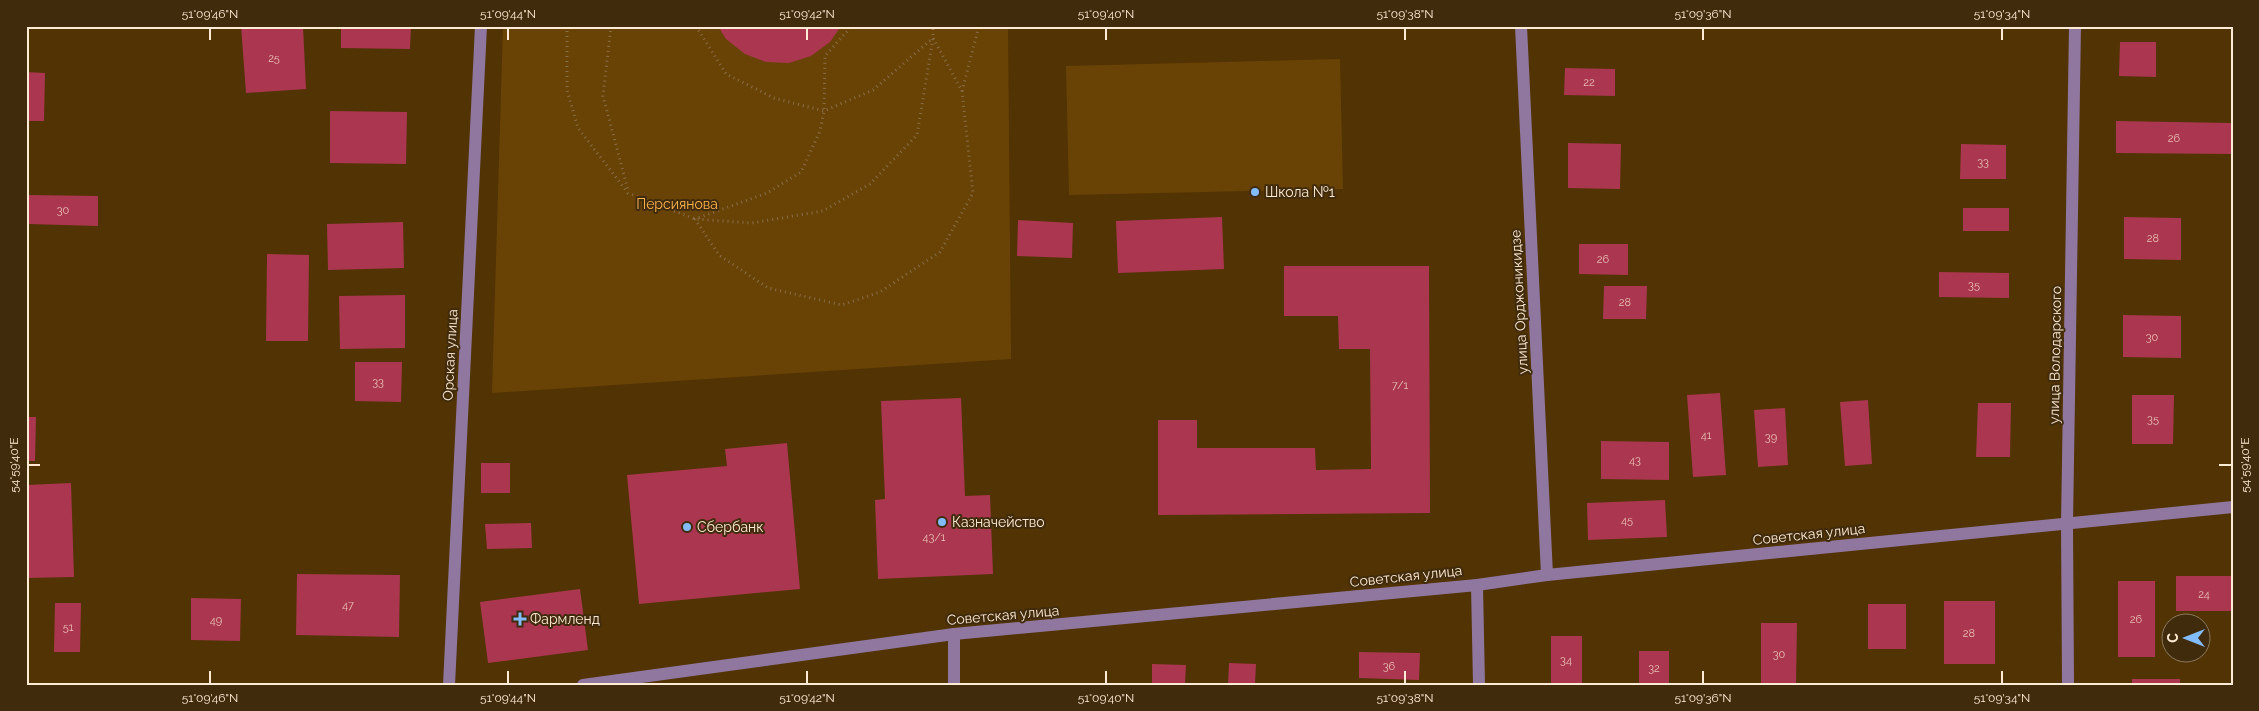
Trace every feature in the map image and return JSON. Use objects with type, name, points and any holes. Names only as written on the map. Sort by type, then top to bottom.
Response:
[{"type":"street","name":"Орская улица","points":[[449,685],[481,26]]},
{"type":"street","name":"улица Орджоникидзе","points":[[1521,26],[1547,576]]},
{"type":"street","name":"улица Володарского","points":[[2068,685],[2067,523],[2075,26]]},
{"type":"street","name":"Советская улица","points":[[583,685],[954,634],[1478,585],[1547,576],[2233,507]]},
{"type":"street","points":[[1478,585],[1479,685]]},
{"type":"street","points":[[954,634],[954,685]]},
{"type":"path","points":[[567,26],[567,90],[578,128],[628,193],[695,219],[752,224],[823,211],[870,184],[917,135],[933,38],[933,26]]},
{"type":"path","points":[[611,26],[603,96],[628,193]]},
{"type":"path","points":[[696,26],[726,74],[774,98],[824,110],[873,90],[933,38]]},
{"type":"path","points":[[695,219],[767,193],[801,172],[820,131],[824,110],[825,56],[852,26]]},
{"type":"path","points":[[695,219],[719,255],[768,288],[842,305],[880,292],[940,252],[973,193],[962,91],[979,26]]},
{"type":"path","points":[[933,38],[962,91]]},
{"type":"green space","name":"Персиянова","points":[[503,26],[1008,26],[1011,359],[492,393]]},
{"type":"green space","points":[[1340,59],[1343,189],[1069,195],[1066,66]]},
{"type":"building","points":[[241,26],[303,26],[306,89],[246,93]]},
{"type":"building","points":[[341,26],[411,26],[410,49],[341,48]]},
{"type":"building","points":[[718,26],[841,26],[830,42],[811,56],[789,63],[766,62],[745,54],[726,39]]},
{"type":"building","points":[[2120,42],[2156,42],[2156,77],[2119,76]]},
{"type":"building","points":[[1565,68],[1615,69],[1615,96],[1564,95]]},
{"type":"building","points":[[26,72],[45,73],[44,121],[26,121]]},
{"type":"building","points":[[330,111],[407,112],[406,164],[330,163]]},
{"type":"building","points":[[2116,121],[2233,123],[2233,154],[2116,153]]},
{"type":"building","points":[[1568,143],[1621,144],[1620,189],[1568,188]]},
{"type":"building","points":[[1961,144],[2006,145],[2006,179],[1960,179]]},
{"type":"building","points":[[29,195],[98,196],[98,226],[29,224]]},
{"type":"building","points":[[1963,208],[2009,208],[2009,231],[1963,231]]},
{"type":"building","points":[[1222,217],[1224,269],[1118,273],[1116,221]]},
{"type":"building","points":[[2124,217],[2181,218],[2181,260],[2124,259]]},
{"type":"building","points":[[1018,220],[1073,223],[1072,258],[1017,256]]},
{"type":"building","points":[[403,222],[404,268],[328,270],[327,224]]},
{"type":"building","points":[[1579,244],[1628,244],[1628,275],[1579,274]]},
{"type":"building","points":[[267,254],[309,255],[308,341],[266,341]]},
{"type":"building","points":[[1284,266],[1429,266],[1430,513],[1158,515],[1158,420],[1197,420],[1197,448],[1315,448],[1316,470],[1371,469],[1370,349],[1339,349],[1338,316],[1284,316]]},
{"type":"building","points":[[1939,272],[2009,273],[2009,298],[1939,297]]},
{"type":"building","points":[[1604,286],[1647,286],[1646,319],[1603,319]]},
{"type":"building","points":[[405,295],[405,348],[340,349],[339,296]]},
{"type":"building","points":[[2123,315],[2181,316],[2181,358],[2123,357]]},
{"type":"building","points":[[355,362],[402,362],[401,402],[355,401]]},
{"type":"building","points":[[1720,393],[1726,475],[1693,477],[1687,395]]},
{"type":"building","points":[[2132,395],[2174,395],[2173,444],[2132,444]]},
{"type":"building","points":[[961,398],[965,496],[990,495],[993,574],[878,579],[875,500],[885,499],[881,401]]},
{"type":"building","points":[[1868,400],[1872,464],[1845,466],[1840,402]]},
{"type":"building","points":[[1978,403],[2011,403],[2010,457],[1976,457]]},
{"type":"building","points":[[1785,408],[1788,465],[1758,467],[1754,410]]},
{"type":"building","points":[[26,417],[36,417],[35,461],[26,461]]},
{"type":"building","points":[[1601,441],[1669,442],[1669,480],[1601,479]]},
{"type":"building","points":[[787,443],[800,589],[639,604],[627,475],[727,466],[725,449]]},
{"type":"building","points":[[481,463],[510,463],[510,493],[481,493]]},
{"type":"building","points":[[71,483],[74,577],[26,578],[26,485]]},
{"type":"building","points":[[1665,500],[1667,537],[1588,540],[1587,503]]},
{"type":"building","points":[[531,523],[532,548],[487,549],[485,524]]},
{"type":"building","points":[[297,574],[400,575],[399,637],[296,635]]},
{"type":"building","points":[[2176,576],[2233,576],[2233,611],[2176,611]]},
{"type":"building","points":[[2118,581],[2155,581],[2155,657],[2118,657]]},
{"type":"building","points":[[580,589],[588,650],[488,663],[480,602]]},
{"type":"building","points":[[191,598],[241,599],[240,641],[191,640]]},
{"type":"building","points":[[1944,601],[1995,601],[1995,664],[1944,664]]},
{"type":"building","points":[[55,603],[81,603],[80,652],[54,652]]},
{"type":"building","points":[[1868,604],[1906,604],[1906,649],[1868,649]]},
{"type":"building","points":[[1761,623],[1797,623],[1796,685],[1761,685]]},
{"type":"building","points":[[1551,636],[1582,636],[1582,685],[1551,685]]},
{"type":"building","points":[[1639,651],[1669,651],[1669,685],[1639,685]]},
{"type":"building","points":[[1359,652],[1420,653],[1419,680],[1359,678]]},
{"type":"building","points":[[1229,663],[1256,664],[1255,685],[1228,685]]},
{"type":"building","points":[[1152,664],[1186,665],[1185,685],[1152,685]]},
{"type":"building","points":[[2132,679],[2180,679],[2180,685],[2132,685]]},
{"type":"place","name":"Школа №1","points":[[1255,192]]},
{"type":"place","name":"Казначейство","points":[[942,522]]},
{"type":"place","name":"Сбербанк","points":[[687,527]]},
{"type":"place","name":"Фармленд","points":[[520,619]]}]
